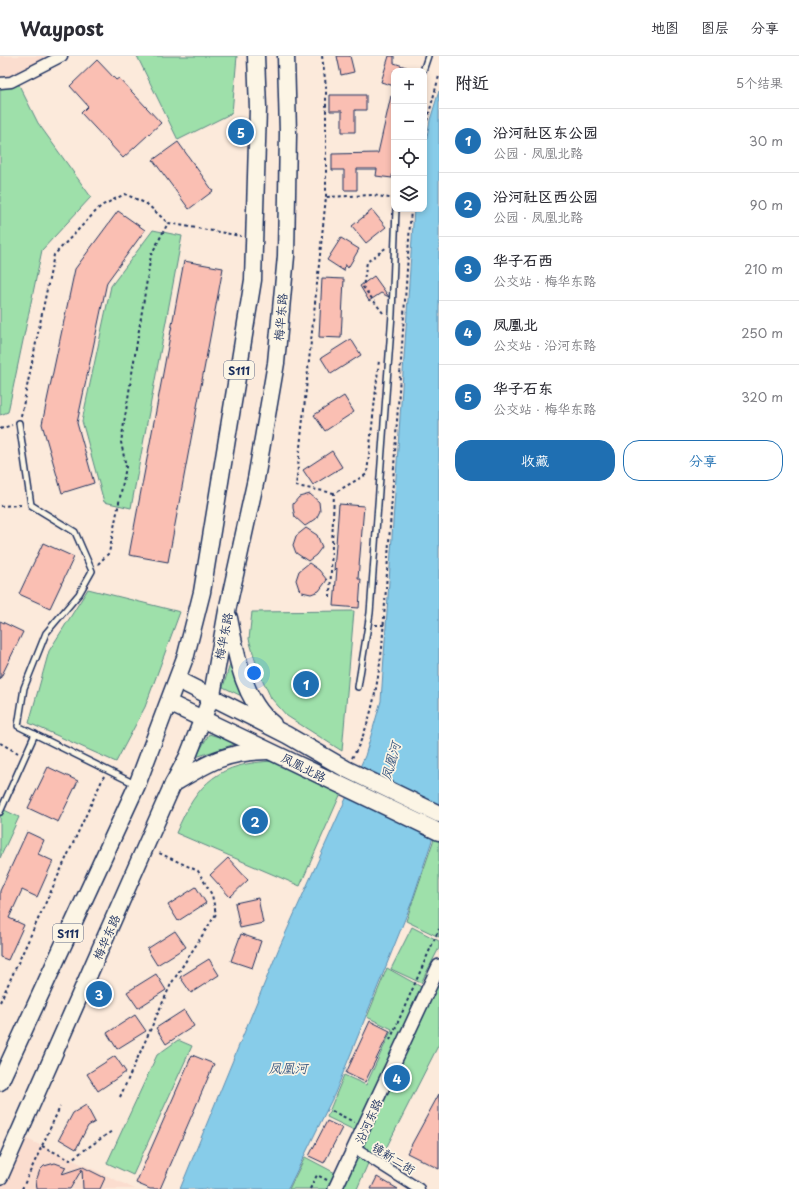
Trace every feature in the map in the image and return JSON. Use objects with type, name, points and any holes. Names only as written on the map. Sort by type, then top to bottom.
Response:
[{"type":"main road","name":"S111","points":[[0,1082],[136,785],[178,680],[202,592],[253,280],[258,108],[256,56]]},
{"type":"main road","name":"梅华东路","points":[[0,1176],[147,847],[173,784],[188,756],[212,696],[227,611],[256,479],[276,363],[286,256],[288,133],[286,56]]},
{"type":"main road","points":[[227,611],[238,663],[249,693],[266,719],[287,735]]},
{"type":"main road","name":"凤凰北路","points":[[178,680],[287,735],[350,771],[439,814]]},
{"type":"main road","name":"凤凰北路","points":[[169,703],[439,832]]},
{"type":"main road","points":[[173,784],[220,757],[244,752],[272,751]]},
{"type":"street","points":[[0,83],[11,82],[62,56]]},
{"type":"street","name":"沿河东路","points":[[336,1187],[355,1148],[359,1125],[438,972]]},
{"type":"street","name":"镜新二街","points":[[355,1148],[419,1189]]},
{"type":"lane","points":[[424,68],[428,56]]},
{"type":"lane","points":[[358,687],[370,613],[392,314],[393,242],[396,212]]},
{"type":"lane","points":[[19,423],[31,505],[75,532],[92,571],[79,594],[46,633],[24,688],[18,726],[136,785]]},
{"type":"lane","points":[[0,812],[35,734]]},
{"type":"path","points":[[322,56],[326,86],[326,196],[296,486],[334,493],[367,474],[379,360]]},
{"type":"path","points":[[427,121],[439,76]]},
{"type":"path","points":[[0,429],[19,423],[54,255],[101,206],[125,194],[147,204],[168,223],[254,238]]},
{"type":"path","points":[[326,196],[373,196],[391,198]]},
{"type":"path","points":[[350,771],[362,742],[371,711],[382,648],[411,212]]},
{"type":"path","points":[[92,571],[109,553],[126,467],[121,442],[151,255],[168,223]]},
{"type":"path","points":[[392,314],[384,314],[363,287],[367,262],[393,242]]},
{"type":"path","points":[[330,597],[334,493]]},
{"type":"path","points":[[0,506],[31,505]]},
{"type":"path","points":[[0,743],[25,756]]},
{"type":"path","points":[[0,1002],[107,770]]},
{"type":"path","points":[[120,1097],[171,984],[216,914],[212,895],[198,871],[147,847]]},
{"type":"path","points":[[388,1043],[439,928]]},
{"type":"path","points":[[22,1189],[60,1106]]},
{"type":"path","points":[[332,1111],[359,1125]]},
{"type":"path","points":[[357,1115],[359,1125]]},
{"type":"path","points":[[42,1146],[70,1160],[112,1131]]},
{"type":"path","points":[[310,1189],[317,1175],[336,1187]]},
{"type":"shaded area","points":[[0,56],[60,56],[0,82]]},
{"type":"shaded area","points":[[18,1135],[135,1189],[0,1189],[0,1176]]},
{"type":"green space","points":[[137,56],[237,56],[232,113],[178,140]]},
{"type":"green space","points":[[17,81],[38,123],[91,197],[42,250],[8,412],[0,415],[0,89]]},
{"type":"green space","points":[[153,230],[182,236],[131,508],[104,502],[82,421],[111,286]]},
{"type":"green space","points":[[88,589],[180,612],[145,707],[116,762],[29,723],[49,651]]},
{"type":"green space","points":[[354,611],[342,751],[287,716],[271,698],[258,670],[249,639],[252,612]]},
{"type":"green space","points":[[231,661],[256,703],[223,687]]},
{"type":"green space","points":[[209,734],[238,743],[196,757]]},
{"type":"green space","points":[[275,761],[341,793],[300,886],[176,833],[193,800],[202,788],[213,778],[225,771],[239,766]]},
{"type":"green space","points":[[0,808],[19,817],[0,858]]},
{"type":"green space","points":[[436,833],[439,835],[439,937],[406,921]]},
{"type":"green space","points":[[412,927],[439,941],[439,948],[421,983],[391,969]]},
{"type":"green space","points":[[387,968],[425,989],[358,1132],[327,1117],[344,1075],[366,1085],[392,1029],[367,1017]]},
{"type":"green space","points":[[439,979],[439,1044],[380,1160],[361,1148]]},
{"type":"green space","points":[[178,1040],[192,1046],[133,1175],[107,1163],[157,1055]]},
{"type":"green space","points":[[357,1153],[369,1161],[357,1189],[339,1189]]},
{"type":"green space","points":[[305,1157],[341,1176],[334,1189],[289,1189]]},
{"type":"water","name":"凤凰河","points":[[439,91],[439,819],[411,904],[335,1093],[288,1189],[180,1189],[279,948],[365,756],[381,701],[414,212],[427,212],[427,137],[430,120]]},
{"type":"building","points":[[337,56],[350,56],[354,72],[341,75]]},
{"type":"building","points":[[389,56],[394,56],[394,63],[409,68],[391,68],[391,85],[381,82]]},
{"type":"building","points":[[97,60],[116,80],[119,78],[161,123],[123,158],[81,113],[88,106],[70,86]]},
{"type":"building","points":[[330,95],[366,95],[366,110],[355,110],[355,132],[342,132],[342,111],[330,111]]},
{"type":"building","points":[[391,96],[391,178],[376,176],[377,169],[357,169],[357,190],[344,190],[344,170],[332,170],[332,154],[378,153]]},
{"type":"building","points":[[178,142],[213,191],[189,209],[153,160]]},
{"type":"building","points":[[372,210],[386,227],[366,243],[352,226]]},
{"type":"building","points":[[118,211],[145,230],[107,282],[77,423],[94,483],[62,493],[42,424],[75,269]]},
{"type":"building","points":[[341,238],[359,249],[348,268],[345,264],[344,271],[327,260]]},
{"type":"building","points":[[184,261],[223,268],[168,562],[129,555]]},
{"type":"building","points":[[374,276],[389,297],[381,293],[369,301],[360,286]]},
{"type":"building","points":[[322,278],[344,279],[341,338],[319,337]]},
{"type":"building","points":[[351,339],[361,355],[331,374],[321,358]]},
{"type":"building","points":[[344,396],[354,412],[325,431],[314,415]]},
{"type":"building","points":[[332,451],[342,467],[313,485],[303,470]]},
{"type":"building","points":[[310,494],[319,502],[320,511],[316,519],[305,526],[295,517],[293,504],[299,497]]},
{"type":"building","points":[[339,504],[364,506],[358,579],[361,579],[359,608],[334,606],[337,568],[334,571]]},
{"type":"building","points":[[306,528],[317,535],[322,547],[316,555],[308,561],[296,553],[293,545],[296,536]]},
{"type":"building","points":[[43,543],[74,557],[50,608],[19,594]]},
{"type":"building","points":[[309,563],[319,570],[327,580],[319,591],[311,594],[302,592],[299,589],[296,580],[299,571]]},
{"type":"building","points":[[0,621],[23,632],[0,679]]},
{"type":"building","points":[[48,767],[78,781],[58,822],[28,808]]},
{"type":"building","points":[[27,832],[44,840],[38,854],[53,861],[37,897],[22,890],[9,918],[24,925],[8,960],[0,957],[0,891]]},
{"type":"building","points":[[228,858],[248,880],[230,897],[210,875]]},
{"type":"building","points":[[196,887],[206,903],[178,921],[168,905]]},
{"type":"building","points":[[258,898],[263,923],[240,928],[235,903]]},
{"type":"building","points":[[175,931],[186,947],[157,965],[147,949]]},
{"type":"building","points":[[241,934],[261,941],[252,968],[231,961]]},
{"type":"building","points":[[209,959],[219,975],[191,993],[180,977]]},
{"type":"building","points":[[156,974],[166,990],[138,1008],[127,992]]},
{"type":"building","points":[[184,1010],[194,1026],[166,1044],[156,1028]]},
{"type":"building","points":[[135,1015],[146,1031],[117,1049],[107,1033]]},
{"type":"building","points":[[370,1021],[390,1031],[365,1082],[346,1073]]},
{"type":"building","points":[[192,1055],[214,1064],[160,1189],[150,1189],[136,1183]]},
{"type":"building","points":[[115,1056],[126,1072],[98,1091],[87,1074]]},
{"type":"building","points":[[439,1094],[439,1169],[407,1153]]},
{"type":"building","points":[[86,1105],[95,1122],[88,1126],[76,1149],[59,1139],[73,1113]]},
{"type":"building","points":[[327,1121],[342,1128],[324,1163],[309,1156]]},
{"type":"building","points":[[55,1163],[66,1167],[62,1174],[83,1167],[105,1178],[100,1189],[83,1189],[82,1169],[70,1189],[37,1189],[36,1181],[40,1170],[44,1166]]},
{"type":"building","points":[[377,1177],[398,1189],[371,1189]]},
{"type":"place","name":"华子石东","points":[[241,132]]},
{"type":"place","name":"沿河社区东公园","points":[[306,684]]},
{"type":"place","name":"沿河社区西公园","points":[[255,821]]},
{"type":"place","name":"华子石西","points":[[99,994]]},
{"type":"place","name":"凤凰北","points":[[397,1078]]}]
